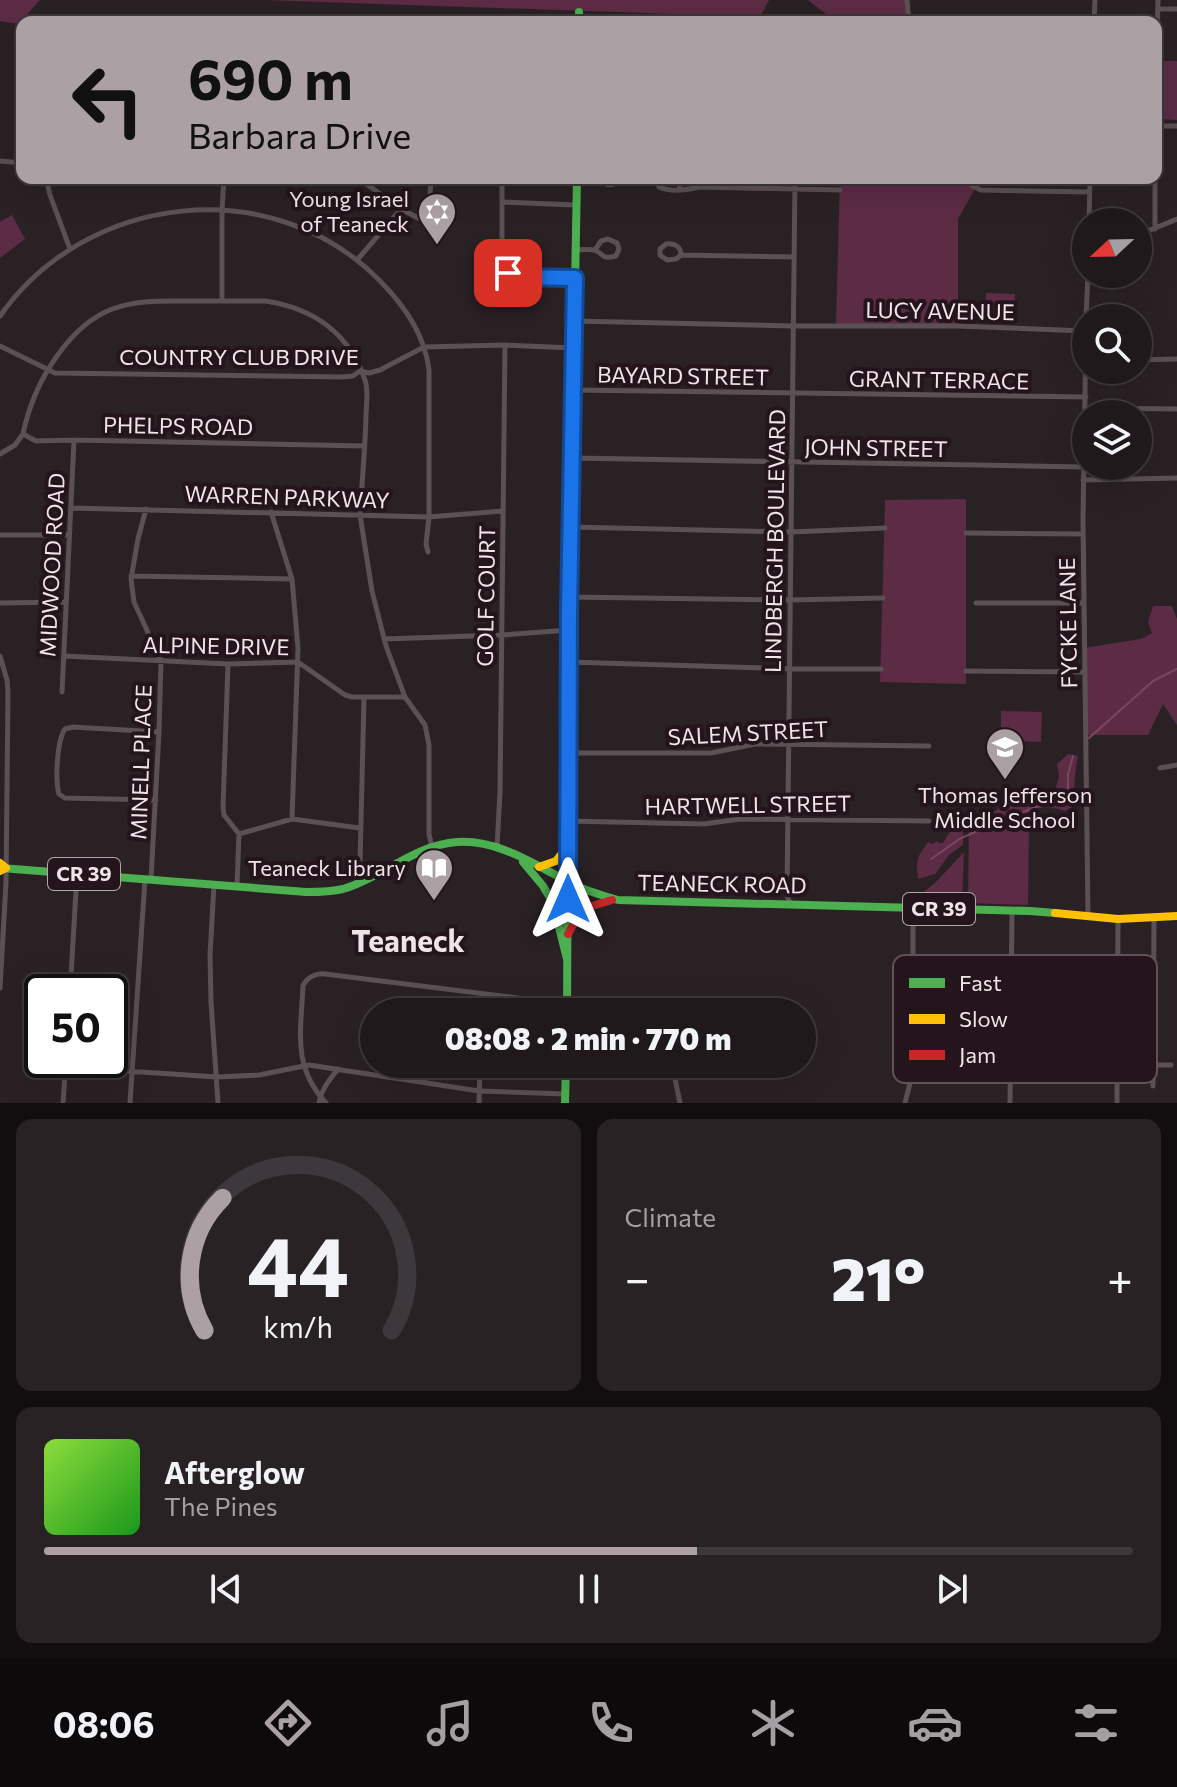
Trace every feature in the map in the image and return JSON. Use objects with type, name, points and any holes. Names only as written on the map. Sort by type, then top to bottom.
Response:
[{"type":"main road","points":[[567,998],[569,597],[577,184]]},
{"type":"main road","name":"TEANECK ROAD","points":[[2,867],[320,892],[342,889],[432,847],[466,842],[497,848],[596,895],[614,899],[1012,910],[1118,919],[1177,916]]},
{"type":"main road","points":[[539,867],[554,862],[568,846]]},
{"type":"main road","points":[[520,858],[551,898],[567,959]]},
{"type":"main road","points":[[568,934],[584,908],[614,899]]},
{"type":"main road","points":[[566,1078],[566,1099]]},
{"type":"street","points":[[1158,0],[1158,16]]},
{"type":"street","points":[[1158,9],[1177,9]]},
{"type":"street","points":[[47,184],[70,249]]},
{"type":"street","points":[[222,301],[224,184]]},
{"type":"street","points":[[366,184],[420,219],[427,216],[431,184]]},
{"type":"street","points":[[502,184],[502,260],[508,273],[518,277],[575,278]]},
{"type":"street","points":[[658,184],[660,188],[690,190],[697,187],[840,190]]},
{"type":"street","points":[[679,184],[680,189]]},
{"type":"street","name":"LINDBERGH BOULEVARD","points":[[790,903],[787,896],[795,184]]},
{"type":"street","points":[[972,184],[977,189],[1090,192]]},
{"type":"street","points":[[1089,208],[1090,184]]},
{"type":"street","points":[[1155,184],[1155,229]]},
{"type":"street","points":[[502,202],[576,205]]},
{"type":"street","points":[[357,260],[401,209]]},
{"type":"street","points":[[0,316],[31,279],[70,249],[114,226],[152,215],[186,210],[222,211],[272,218],[324,238],[357,260],[396,299],[424,347],[429,370],[428,552]]},
{"type":"street","points":[[1152,230],[1177,219]]},
{"type":"street","points":[[608,239],[614,241],[619,249],[616,256],[609,257],[599,255],[595,250],[601,241],[608,239]]},
{"type":"street","points":[[575,250],[595,250]]},
{"type":"street","points":[[681,255],[794,257]]},
{"type":"street","points":[[0,454],[15,445],[23,434],[32,400],[48,370],[77,331],[110,310],[150,300],[265,301],[304,311],[339,335],[352,351],[366,381],[360,515],[372,591],[384,639],[405,697],[419,715],[427,734],[429,834],[432,847]]},
{"type":"street","points":[[0,303],[7,306]]},
{"type":"street","name":"LUCY AVENUE","points":[[574,321],[1072,330]]},
{"type":"street","name":"COUNTRY CLUB DRIVE","points":[[0,346],[55,373],[342,377],[353,376],[360,371],[369,373],[380,370],[424,347],[505,345],[574,348]]},
{"type":"street","name":"GOLF COURT","points":[[497,848],[505,345]]},
{"type":"street","points":[[1152,360],[1177,359]]},
{"type":"street","name":"FYCKE LANE","points":[[1086,384],[1086,397]]},
{"type":"street","name":"BAYARD STREET","points":[[573,390],[792,394]]},
{"type":"street","name":"GRANT TERRACE","points":[[792,394],[1086,397]]},
{"type":"street","points":[[1152,409],[1177,409]]},
{"type":"street","name":"PHELPS ROAD","points":[[23,434],[36,441],[365,446]]},
{"type":"street","name":"MIDWOOD ROAD","points":[[62,692],[74,440]]},
{"type":"street","name":"JOHN STREET","points":[[572,458],[1072,467]]},
{"type":"street","points":[[1152,479],[1177,478]]},
{"type":"street","name":"FYCKE LANE","points":[[1083,480],[1088,915]]},
{"type":"street","name":"WARREN PARKWAY","points":[[71,508],[429,517],[503,511]]},
{"type":"street","name":"MINELL PLACE","points":[[130,1103],[156,800],[161,661],[134,602],[131,576],[146,509]]},
{"type":"street","points":[[271,512],[292,579],[298,648],[292,819]]},
{"type":"street","points":[[571,527],[791,532],[885,528]]},
{"type":"street","points":[[966,533],[1083,534]]},
{"type":"street","points":[[0,535],[69,535]]},
{"type":"street","points":[[131,576],[292,579]]},
{"type":"street","points":[[569,597],[883,598]]},
{"type":"street","points":[[0,603],[66,602]]},
{"type":"street","points":[[976,603],[1084,603]]},
{"type":"street","points":[[384,639],[569,630]]},
{"type":"street","points":[[0,656],[8,692],[0,988]]},
{"type":"street","name":"ALPINE DRIVE","points":[[64,656],[228,664],[298,662],[339,692],[352,697],[405,697]]},
{"type":"street","points":[[569,662],[881,669]]},
{"type":"street","points":[[228,664],[223,807],[224,815],[239,834],[237,885]]},
{"type":"street","points":[[966,671],[1084,672]]},
{"type":"street","points":[[364,697],[360,828],[360,868],[364,880]]},
{"type":"street","points":[[156,800],[65,798],[59,794],[57,784],[60,735],[65,729],[159,732]]},
{"type":"street","name":"SALEM STREET","points":[[568,753],[711,753],[755,744],[929,746]]},
{"type":"street","points":[[1160,768],[1177,765]]},
{"type":"street","points":[[239,834],[292,819],[360,828]]},
{"type":"street","name":"HARTWELL STREET","points":[[568,821],[704,824],[740,819],[929,821]]},
{"type":"street","points":[[71,974],[77,873]]},
{"type":"street","points":[[214,884],[210,955],[218,1103]]},
{"type":"street","points":[[913,908],[913,955]]},
{"type":"street","points":[[1011,955],[1012,910]]},
{"type":"street","points":[[1154,918],[1154,955]]},
{"type":"street","points":[[1118,919],[1118,955]]},
{"type":"street","points":[[326,1103],[319,1100],[306,1075],[301,1046],[303,986],[309,978],[325,974],[506,998]]},
{"type":"street","points":[[482,994],[482,998]]},
{"type":"street","points":[[128,1071],[217,1077],[259,1075],[304,1065],[479,1091],[566,1099]]},
{"type":"street","points":[[1157,1065],[1171,1065]]},
{"type":"street","points":[[319,1100],[339,1069]]},
{"type":"street","points":[[63,1103],[65,1078]]},
{"type":"street","points":[[479,1078],[479,1103]]},
{"type":"street","points":[[675,1078],[680,1103]]},
{"type":"street","points":[[905,1103],[910,1083]]},
{"type":"street","points":[[1117,1083],[1117,1103]]},
{"type":"shaded area","points":[[0,0],[40,0],[26,16],[16,16],[16,24],[0,21]]},
{"type":"shaded area","points":[[264,0],[769,0],[761,16]]},
{"type":"shaded area","points":[[808,0],[907,0],[908,16],[827,16]]},
{"type":"shaded area","points":[[1164,61],[1177,61],[1177,120],[1162,119]]},
{"type":"shaded area","points":[[840,184],[977,184],[958,219],[958,326],[836,325]]},
{"type":"shaded area","points":[[12,215],[25,239],[0,258],[0,222]]},
{"type":"shaded area","points":[[986,293],[1015,294],[1014,318],[985,317]]},
{"type":"shaded area","points":[[966,499],[966,684],[880,682],[885,500]]},
{"type":"shaded area","points":[[1153,606],[1172,606],[1177,619],[1177,725],[1163,704],[1148,735],[1085,735],[1084,648],[1141,639],[1152,633],[1148,622]]},
{"type":"shaded area","points":[[1001,711],[1042,712],[1041,742],[1001,740]]},
{"type":"shaded area","points":[[1068,754],[1078,756],[1072,807],[1065,811],[1049,807],[1034,810],[1024,815],[1021,824],[1029,823],[1028,905],[968,903],[969,824],[982,824],[984,817],[1000,805],[1010,802],[1027,804],[1054,795],[1059,776],[1057,764]]},
{"type":"shaded area","points":[[955,826],[963,826],[963,845],[949,855],[935,874],[918,879],[918,859],[928,842],[943,843]]},
{"type":"shaded area","points":[[964,852],[962,900],[920,900],[921,894]]},
{"type":"waterway","points":[[1089,738],[1153,681],[1177,669]]},
{"type":"waterway","points":[[931,859],[961,838],[1063,798],[1068,789],[1073,756]]},
{"type":"traffic: fast","points":[[567,998],[569,611],[577,184]]},
{"type":"traffic: fast","points":[[1,868],[324,892],[357,884],[412,855],[441,844],[473,842],[504,850],[577,886],[618,900],[1055,913]]},
{"type":"traffic: fast","points":[[523,862],[553,903],[567,959]]},
{"type":"traffic: fast","points":[[565,1103],[566,1078]]},
{"type":"traffic: slow","points":[[539,867],[556,861],[568,846]]},
{"type":"traffic: slow","points":[[0,863],[6,868],[0,871]]},
{"type":"traffic: slow","points":[[1055,913],[1118,919],[1177,916]]},
{"type":"traffic: jam","points":[[568,934],[582,909],[612,900]]},
{"type":"place","name":"Young Israel of Teaneck","points":[[437,246]]},
{"type":"place","name":"Thomas Jefferson Middle School","points":[[1005,781]]},
{"type":"place","name":"Teaneck Library","points":[[434,902]]},
{"type":"district","name":"Teaneck","points":[[408,942]]},
{"type":"route","points":[[508,273],[518,277],[575,278],[568,899]]}]
